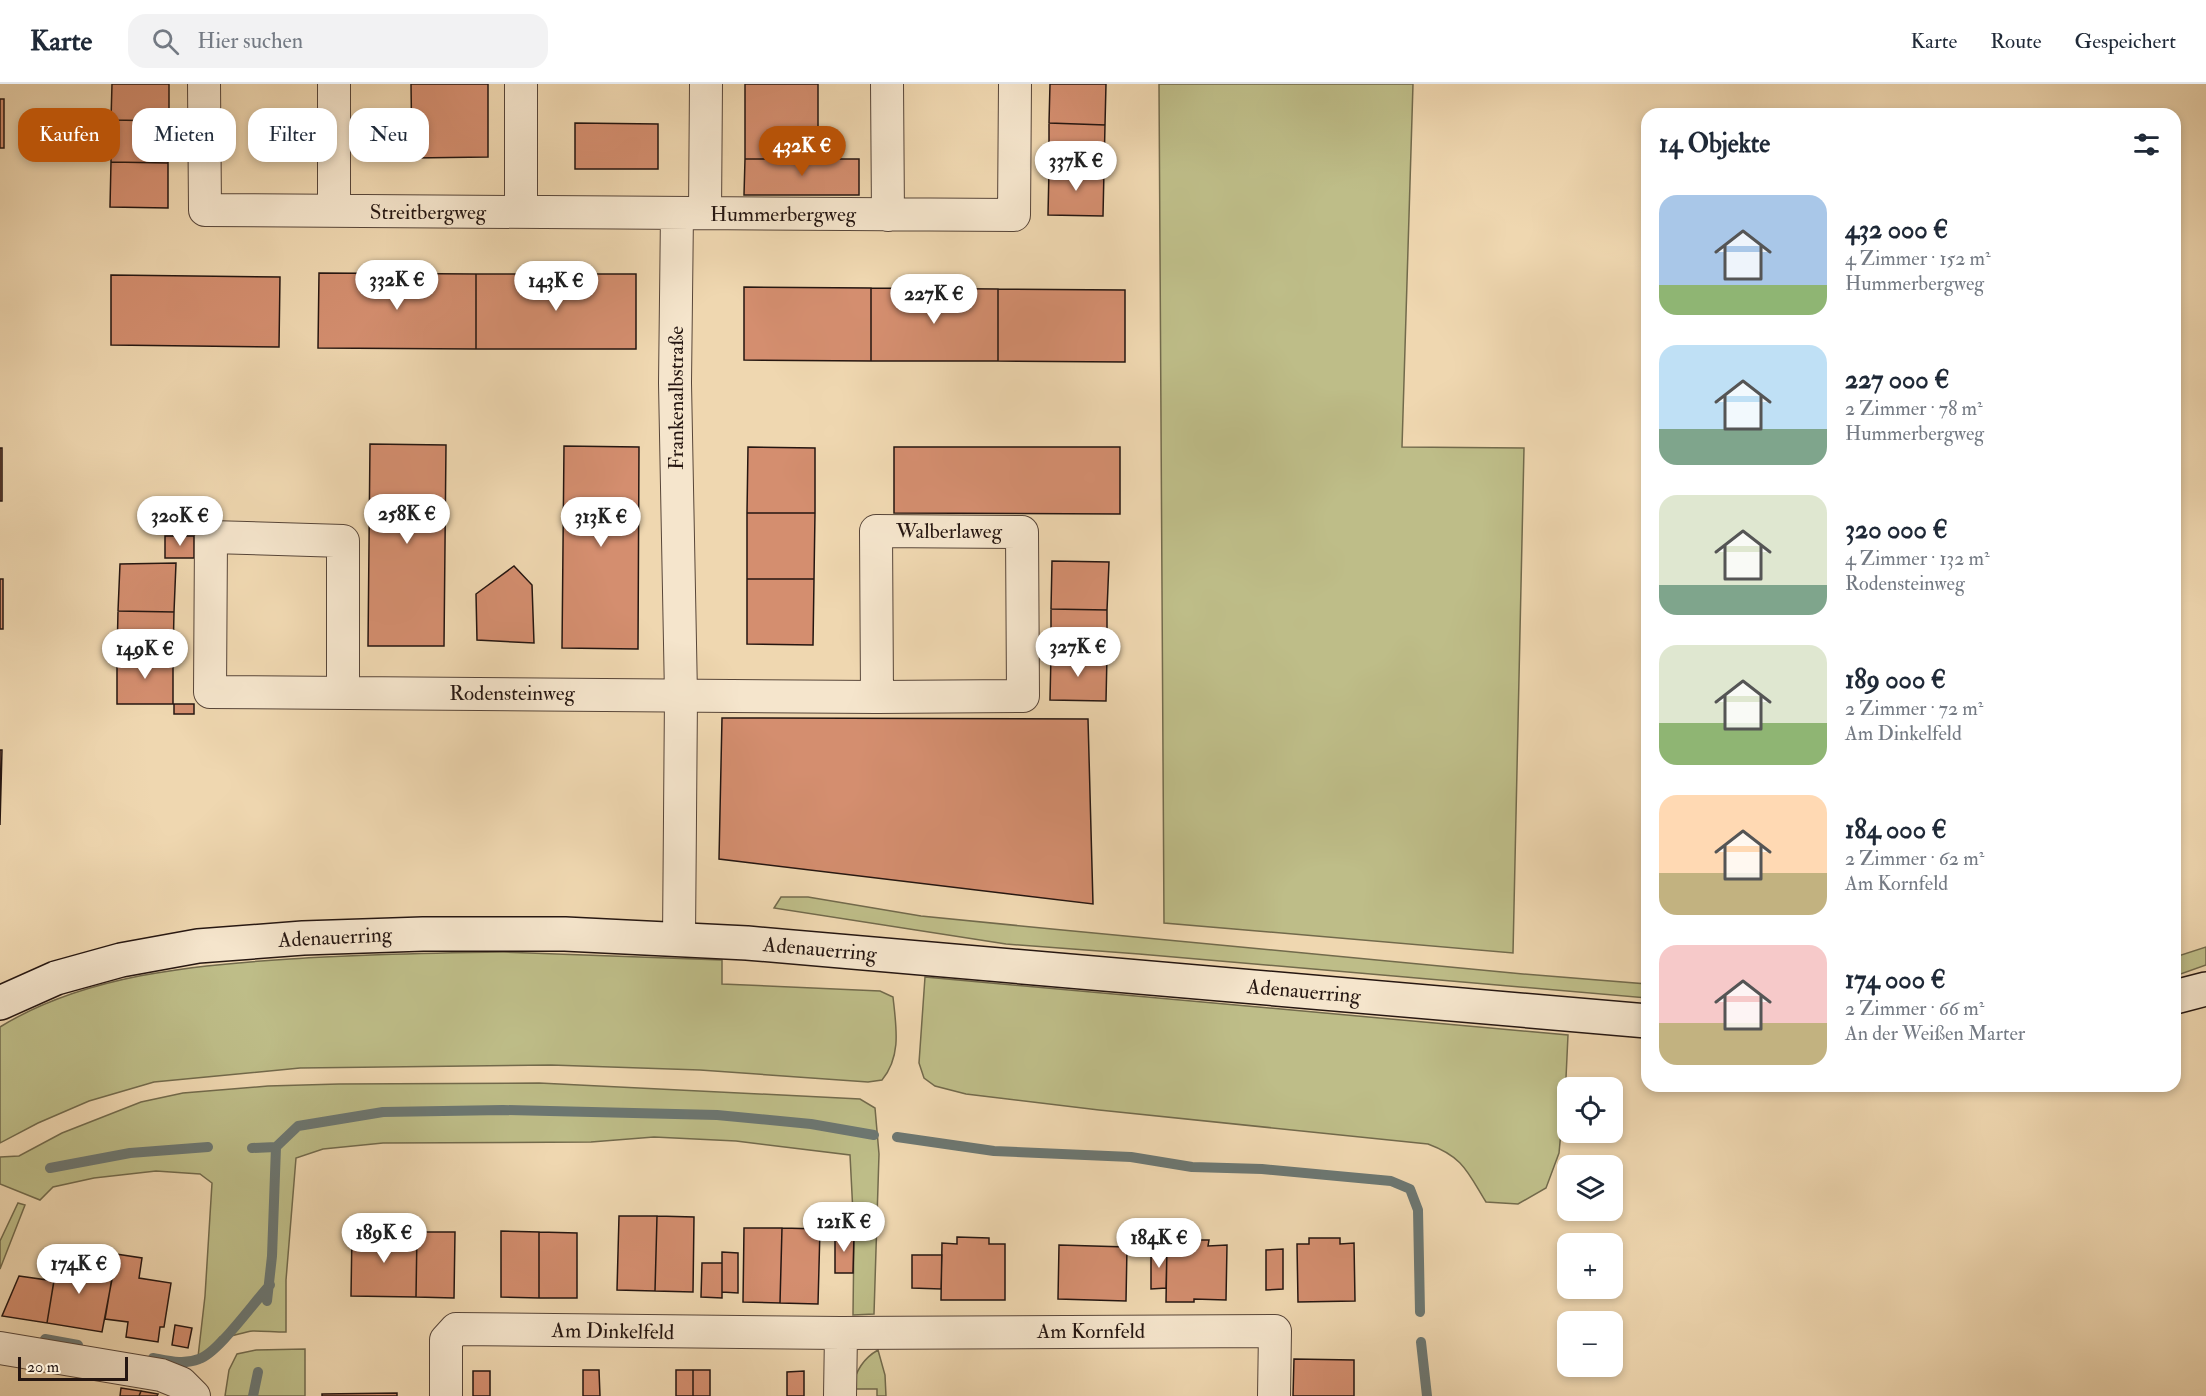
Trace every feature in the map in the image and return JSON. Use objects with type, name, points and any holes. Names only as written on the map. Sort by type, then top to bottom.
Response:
[{"type":"main road","name":"Adenauerring","points":[[0,1003],[56,978],[121,960],[198,946],[303,938],[423,934],[565,934],[747,943],[1641,1020]]},
{"type":"main road","points":[[2181,996],[2206,989]]},
{"type":"street","name":"Streitbergweg","points":[[204,84],[205,210],[521,212]]},
{"type":"street","points":[[334,84],[334,211]]},
{"type":"street","points":[[521,84],[521,212],[691,213]]},
{"type":"street","name":"Frankenalbstraße","points":[[678,940],[681,695],[675,383],[706,84]]},
{"type":"street","points":[[887,84],[888,214]]},
{"type":"street","name":"Hummerbergweg","points":[[691,213],[1014,215],[1015,84]]},
{"type":"street","name":"Walberlaweg","points":[[681,695],[877,697],[1023,696],[1022,532],[876,531],[877,697]]},
{"type":"street","name":"Rodensteinweg","points":[[343,692],[343,540],[211,537],[210,692],[681,695]]},
{"type":"street","name":"Am Dinkelfeld","points":[[446,1396],[446,1340],[456,1329],[841,1333]]},
{"type":"street","name":"Am Kornfeld","points":[[841,1333],[1275,1331],[1274,1396]]},
{"type":"street","points":[[840,1396],[841,1333]]},
{"type":"street","points":[[0,1348],[162,1375],[181,1383],[194,1396]]},
{"type":"shaded area","points":[[1159,84],[1413,84],[1402,447],[1524,448],[1513,953],[1164,923]]},
{"type":"shaded area","points":[[781,897],[808,897],[921,916],[1641,984],[1641,997],[1006,944],[774,908]]},
{"type":"shaded area","points":[[2206,947],[2206,965],[2181,974],[2181,955]]},
{"type":"shaded area","points":[[504,952],[722,960],[722,984],[880,991],[893,997],[896,1040],[893,1061],[882,1080],[868,1082],[700,1070],[551,1065],[300,1068],[154,1082],[89,1101],[38,1123],[0,1143],[0,1027],[33,1009],[67,995],[140,976],[216,965],[343,956]]},
{"type":"shaded area","points":[[925,977],[1568,1035],[1566,1077],[1557,1077],[1559,1153],[1546,1188],[1518,1204],[1486,1202],[1469,1173],[1457,1160],[1428,1144],[966,1094],[935,1086],[924,1078],[919,1063]]},
{"type":"shaded area","points":[[539,1083],[860,1099],[875,1108],[879,1154],[874,1314],[853,1315],[854,1233],[850,1155],[736,1141],[654,1137],[591,1142],[383,1143],[323,1149],[296,1158],[286,1280],[286,1332],[253,1331],[220,1337],[205,1354],[198,1357],[205,1296],[212,1183],[200,1174],[156,1171],[94,1178],[53,1187],[40,1200],[0,1184],[0,1157],[19,1156],[62,1133],[141,1102],[183,1093],[268,1086],[339,1084]]},
{"type":"shaded area","points":[[18,1203],[25,1205],[0,1269],[0,1241]]},
{"type":"shaded area","points":[[305,1349],[305,1396],[225,1396],[229,1370],[237,1354],[256,1350]]},
{"type":"shaded area","points":[[878,1350],[885,1375],[886,1396],[877,1396],[877,1389],[852,1389],[860,1366]]},
{"type":"building","points":[[112,84],[169,84],[169,108],[132,108],[132,120],[120,120],[120,108],[111,108]]},
{"type":"building","points":[[411,84],[488,84],[488,157],[429,158],[429,108],[411,108]]},
{"type":"building","points":[[745,84],[818,84],[818,159],[745,159]]},
{"type":"building","points":[[1050,84],[1106,84],[1105,125],[1049,123]]},
{"type":"building","points":[[0,99],[4,99],[4,148],[0,148]]},
{"type":"building","points":[[120,120],[132,120],[132,162],[168,163],[111,162],[120,162]]},
{"type":"building","points":[[575,123],[658,124],[658,169],[575,169]]},
{"type":"building","points":[[1049,123],[1105,125],[1104,170],[1049,169]]},
{"type":"building","points":[[745,159],[859,159],[859,195],[744,195]]},
{"type":"building","points":[[111,162],[168,163],[168,208],[110,207]]},
{"type":"building","points":[[1049,169],[1104,170],[1103,216],[1048,215]]},
{"type":"building","points":[[319,273],[476,274],[476,349],[318,348]]},
{"type":"building","points":[[476,274],[636,274],[636,349],[476,349]]},
{"type":"building","points":[[111,275],[280,277],[279,347],[111,345]]},
{"type":"building","points":[[744,287],[871,288],[871,361],[744,360]]},
{"type":"building","points":[[871,288],[998,289],[998,361],[871,361]]},
{"type":"building","points":[[998,289],[1125,290],[1125,362],[998,361]]},
{"type":"building","points":[[370,444],[446,445],[444,646],[368,646]]},
{"type":"building","points":[[370,444],[446,445],[444,646],[368,646]]},
{"type":"building","points":[[564,446],[639,447],[638,649],[562,648]]},
{"type":"building","points":[[564,446],[639,447],[638,649],[562,648]]},
{"type":"building","points":[[748,447],[815,448],[815,513],[747,513]]},
{"type":"building","points":[[894,447],[1120,447],[1120,514],[894,513]]},
{"type":"building","points":[[0,448],[2,448],[2,501],[0,501]]},
{"type":"building","points":[[747,513],[815,513],[814,579],[747,579]]},
{"type":"building","points":[[165,536],[194,536],[194,558],[165,558]]},
{"type":"building","points":[[1052,561],[1109,562],[1107,610],[1051,609]]},
{"type":"building","points":[[176,563],[174,612],[118,611],[120,564]]},
{"type":"building","points":[[514,566],[532,585],[534,643],[477,640],[476,594]]},
{"type":"building","points":[[0,579],[3,579],[3,629],[0,629]]},
{"type":"building","points":[[747,579],[814,579],[813,645],[747,644]]},
{"type":"building","points":[[1051,609],[1107,610],[1107,655],[1051,654]]},
{"type":"building","points":[[118,611],[174,612],[173,657],[117,657]]},
{"type":"building","points":[[1051,654],[1107,655],[1106,701],[1050,700]]},
{"type":"building","points":[[117,657],[173,657],[173,704],[117,704]]},
{"type":"building","points":[[174,704],[194,704],[194,714],[174,714]]},
{"type":"building","points":[[722,718],[1088,719],[1093,904],[719,859]]},
{"type":"building","points":[[0,750],[2,750],[0,825]]},
{"type":"building","points":[[619,1216],[657,1216],[655,1291],[617,1290]]},
{"type":"building","points":[[657,1216],[694,1217],[693,1292],[655,1291]]},
{"type":"building","points":[[744,1228],[782,1228],[780,1303],[743,1302]]},
{"type":"building","points":[[782,1228],[820,1229],[818,1304],[780,1303]]},
{"type":"building","points":[[352,1231],[417,1232],[416,1297],[351,1296]]},
{"type":"building","points":[[501,1231],[539,1232],[539,1298],[501,1297]]},
{"type":"building","points":[[417,1232],[455,1232],[454,1298],[416,1297]]},
{"type":"building","points":[[539,1232],[577,1233],[577,1298],[539,1298]]},
{"type":"building","points":[[835,1233],[854,1233],[853,1273],[835,1273]]},
{"type":"building","points":[[957,1237],[989,1238],[989,1244],[1005,1244],[1005,1300],[941,1300],[942,1243],[957,1244]]},
{"type":"building","points":[[1309,1238],[1340,1238],[1340,1244],[1354,1243],[1355,1301],[1298,1302],[1297,1244],[1309,1244]]},
{"type":"building","points":[[1180,1240],[1209,1240],[1208,1246],[1227,1245],[1226,1300],[1194,1299],[1194,1302],[1166,1302],[1167,1245],[1180,1245]]},
{"type":"building","points":[[1059,1245],[1127,1247],[1126,1301],[1058,1299]]},
{"type":"building","points":[[1283,1249],[1283,1289],[1266,1290],[1266,1250]]},
{"type":"building","points":[[59,1250],[82,1253],[79,1268],[113,1274],[102,1332],[47,1323]]},
{"type":"building","points":[[1151,1250],[1167,1250],[1166,1288],[1151,1289]]},
{"type":"building","points":[[722,1252],[738,1253],[738,1293],[722,1292]]},
{"type":"building","points":[[116,1254],[142,1258],[139,1278],[171,1283],[164,1327],[160,1327],[158,1342],[126,1337],[128,1322],[105,1319]]},
{"type":"building","points":[[912,1255],[942,1255],[941,1289],[912,1288]]},
{"type":"building","points":[[702,1263],[722,1263],[722,1298],[701,1297]]},
{"type":"building","points":[[19,1276],[54,1281],[47,1323],[2,1316]]},
{"type":"building","points":[[175,1325],[192,1328],[188,1348],[172,1345]]},
{"type":"building","points":[[1294,1359],[1354,1360],[1354,1396],[1293,1396]]},
{"type":"building","points":[[583,1370],[599,1370],[600,1396],[583,1396]]},
{"type":"building","points":[[676,1370],[693,1370],[693,1396],[676,1396]]},
{"type":"building","points":[[693,1370],[710,1370],[710,1396],[693,1396]]},
{"type":"building","points":[[473,1371],[490,1371],[490,1396],[473,1396]]},
{"type":"building","points":[[804,1371],[804,1396],[787,1396],[787,1372]]},
{"type":"building","points":[[121,1388],[141,1391],[139,1396],[120,1396]]},
{"type":"building","points":[[141,1391],[158,1394],[157,1396],[139,1396]]},
{"type":"building","points":[[397,1393],[397,1396],[322,1396],[322,1394]]},
{"type":"waterway","points":[[267,1301],[272,1256],[276,1147],[298,1126],[383,1112],[503,1110],[717,1115],[811,1124],[874,1135]]},
{"type":"waterway","points":[[897,1137],[994,1151],[1131,1157],[1192,1167],[1262,1169],[1391,1181],[1410,1189],[1418,1210],[1420,1312]]},
{"type":"waterway","points":[[50,1168],[130,1153],[208,1147]]},
{"type":"waterway","points":[[252,1148],[276,1147]]},
{"type":"waterway","points":[[153,1358],[188,1362],[207,1355],[226,1337],[270,1285]]},
{"type":"waterway","points":[[45,1339],[78,1345]]},
{"type":"waterway","points":[[1421,1342],[1427,1396]]},
{"type":"waterway","points":[[253,1396],[258,1372]]}]
